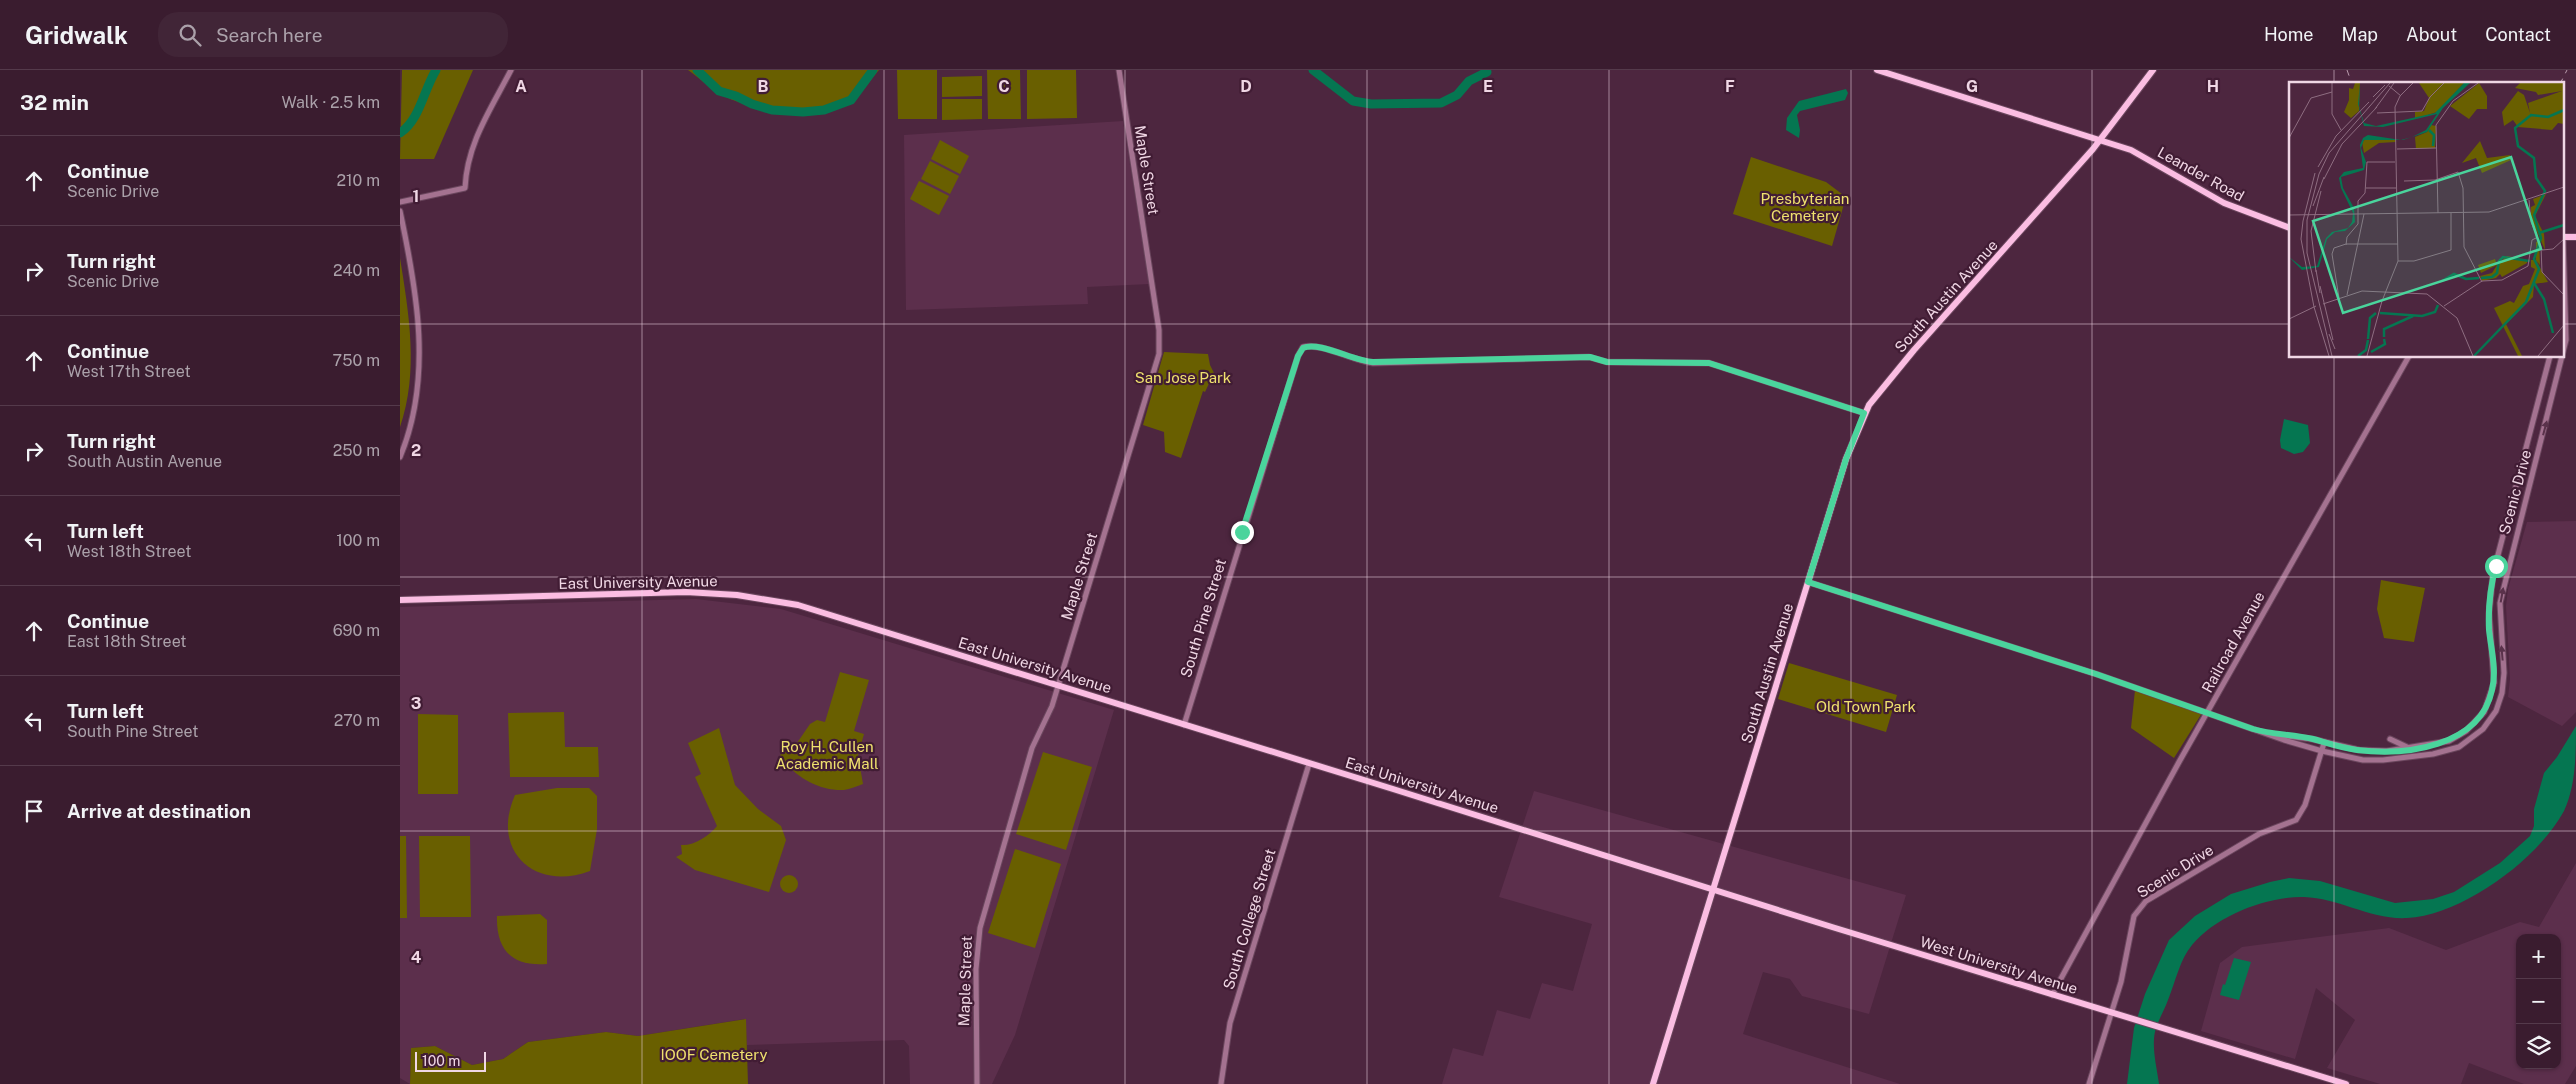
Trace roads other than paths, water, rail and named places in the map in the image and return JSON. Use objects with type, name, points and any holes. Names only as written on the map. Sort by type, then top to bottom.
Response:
[{"type":"main road","name":"Leander Road","points":[[1877,70],[2131,150],[2232,206],[2289,228]]},
{"type":"main road","name":"South Austin Avenue","points":[[1652,1084],[1846,459],[1864,413],[1914,350],[2101,139],[2153,70]]},
{"type":"main road","name":"East University Avenue","points":[[400,600],[686,592],[737,595],[798,605],[1645,869]]},
{"type":"main road","name":"West University Avenue","points":[[1645,869],[2346,1084]]},
{"type":"street","points":[[400,202],[465,188],[466,166],[470,151],[511,70]]},
{"type":"street","name":"Maple Street","points":[[977,1084],[976,978],[980,928],[1032,748],[1052,706],[1155,370],[1160,341],[1119,70]]},
{"type":"street","points":[[400,211],[416,295],[419,369],[415,410],[400,456]]},
{"type":"street","name":"South Pine Street","points":[[1184,725],[1298,356],[1303,348],[1313,346],[1361,361],[1373,362],[1590,357],[1607,362],[1701,362],[1794,389],[1864,413]]},
{"type":"street","name":"Railroad Avenue","points":[[2052,995],[2153,808],[2408,358]]},
{"type":"street","name":"Scenic Drive","points":[[2089,1084],[2121,982],[2133,921],[2140,906],[2259,834],[2296,820],[2305,804],[2324,743],[2359,750],[2387,751],[2440,744],[2458,736],[2472,726],[2484,712],[2494,683],[2489,613],[2494,574],[2550,358]]},
{"type":"street","name":"Scenic Drive","points":[[2322,751],[2363,760],[2383,760],[2448,751],[2475,737],[2496,711],[2502,693],[2504,673],[2500,614],[2505,578],[2554,393],[2561,358]]},
{"type":"street","points":[[2542,390],[2554,393]]},
{"type":"street","points":[[2522,467],[2533,470]]},
{"type":"street","points":[[2508,523],[2519,526]]},
{"type":"street","points":[[2494,574],[2505,578]]},
{"type":"street","points":[[1808,582],[2069,665],[2322,751]]},
{"type":"street","points":[[2489,613],[2500,614]]},
{"type":"street","points":[[2274,735],[2312,739],[2324,743]]},
{"type":"street","points":[[2390,739],[2403,746],[2413,748]]},
{"type":"street","name":"South College Street","points":[[1221,1084],[1230,1023],[1309,764]]},
{"type":"waterway","points":[[400,133],[407,127],[417,112],[436,70]]},
{"type":"waterway","points":[[697,70],[719,91],[772,110],[803,112],[824,110],[851,100],[873,70]]},
{"type":"waterway","points":[[1313,70],[1353,101],[1371,104],[1441,103],[1457,95],[1469,81],[1487,72]]},
{"type":"railway","points":[[2347,70],[2351,82]]},
{"type":"railway","points":[[2561,82],[2567,70]]},
{"type":"park label","name":"Presbyterian Cemetery","points":[[1805,206]]},
{"type":"park label","name":"San Jose Park","points":[[1183,377]]},
{"type":"park label","name":"Old Town Park","points":[[1866,706]]},
{"type":"park label","name":"Roy H. Cullen Academic Mall","points":[[827,754]]},
{"type":"park label","name":"IOOF Cemetery","points":[[714,1054]]}]
